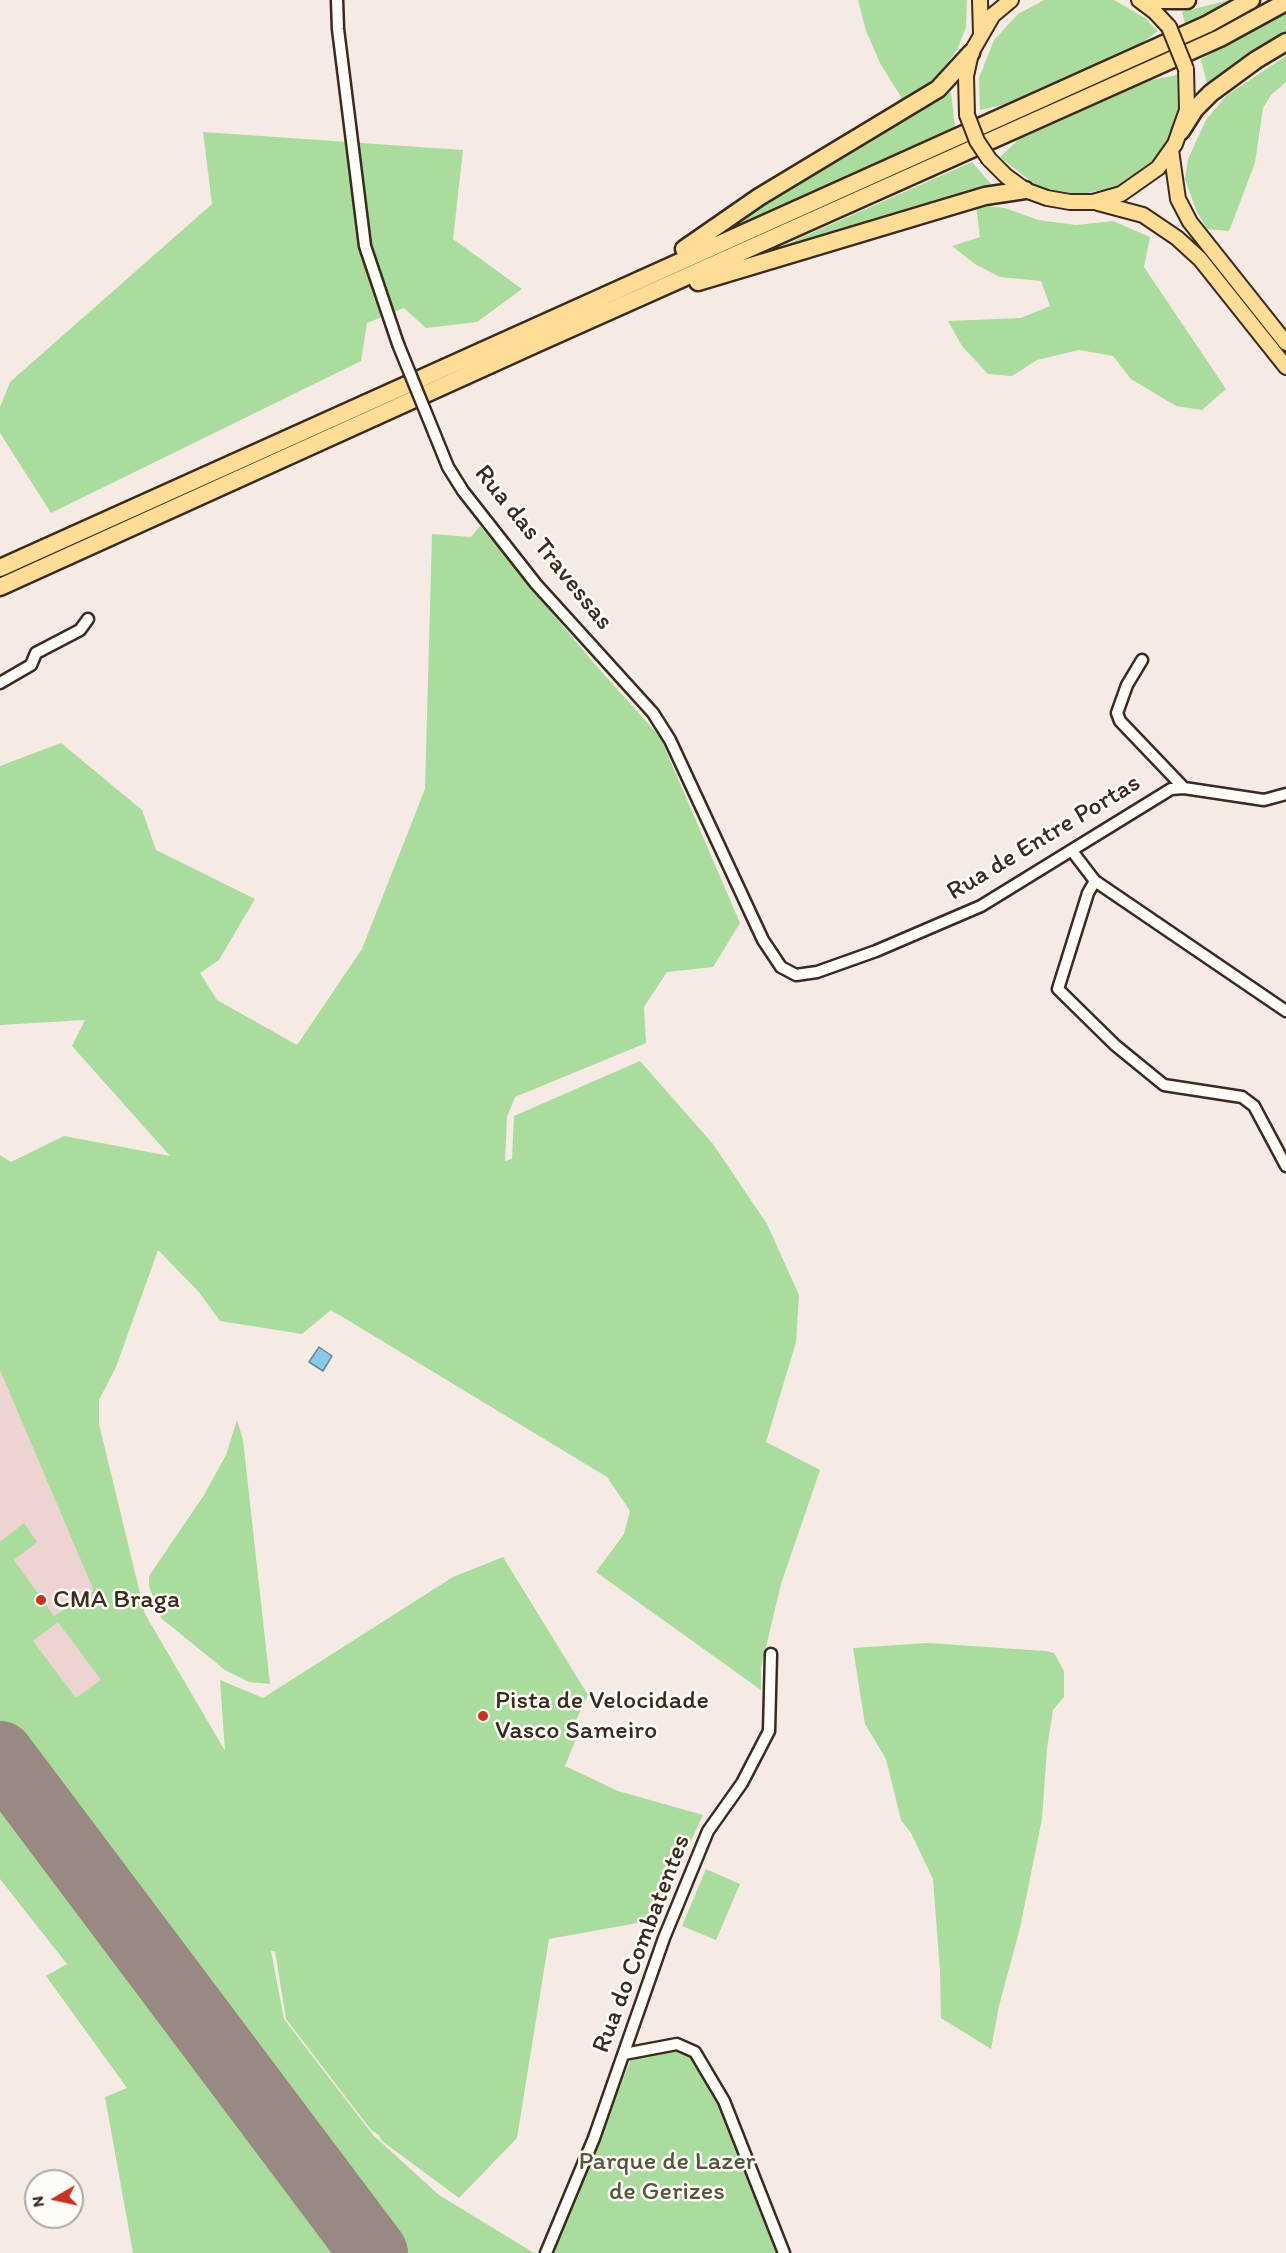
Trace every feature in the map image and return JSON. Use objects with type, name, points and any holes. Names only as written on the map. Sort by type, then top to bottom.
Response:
[{"type":"highway","points":[[1156,0],[1187,0]]},
{"type":"highway","points":[[0,568],[1208,24],[1251,0]]},
{"type":"highway","points":[[0,588],[538,343],[1220,38],[1286,2]]},
{"type":"highway","points":[[1181,130],[1195,109],[1211,93],[1286,42]]},
{"type":"highway","points":[[506,339],[529,321],[654,264],[698,241],[759,197],[938,89],[971,52]]},
{"type":"highway","points":[[538,343],[562,340],[707,278],[985,196],[1025,190]]},
{"type":"main road","points":[[980,0],[981,34]]},
{"type":"main road","points":[[1011,0],[993,15],[981,34],[971,52],[966,76],[967,115],[977,141],[989,159],[1025,190],[1047,198],[1070,202],[1093,202],[1143,215],[1177,238],[1200,259],[1286,367]]},
{"type":"main road","points":[[1093,202],[1135,187],[1158,168],[1172,150],[1181,130],[1188,100],[1186,69],[1169,27],[1139,0]]},
{"type":"main road","points":[[1172,150],[1178,199],[1190,222],[1286,343]]},
{"type":"street","name":"Rua das Travessas","points":[[337,0],[338,29],[353,131],[365,246],[398,344],[448,467],[463,491],[536,584],[653,713],[670,740],[763,940],[781,967],[796,975]]},
{"type":"street","points":[[0,683],[31,665],[36,653],[80,630],[88,619]]},
{"type":"street","points":[[1142,660],[1126,685],[1117,713],[1120,721],[1184,788]]},
{"type":"street","name":"Rua de Entre Portas","points":[[796,975],[817,972],[876,951],[981,906],[1172,789],[1184,788],[1264,800],[1286,794]]},
{"type":"street","points":[[1072,850],[1095,881],[1286,1011]]},
{"type":"street","points":[[1095,881],[1088,893],[1058,989],[1115,1045],[1164,1085],[1242,1097],[1254,1106],[1286,1166]]},
{"type":"street","name":"Rua do Combatentes","points":[[546,2253],[594,2138],[664,1938],[708,1831],[742,1783],[769,1731],[771,1654]]},
{"type":"street","points":[[624,2054],[677,2044],[695,2052],[724,2101],[784,2253]]},
{"type":"shaded area","points":[[0,1319],[201,1807],[423,1889],[231,1963],[451,2253],[307,2253],[0,1837]]},
{"type":"green space","points":[[858,0],[967,0],[966,27],[957,50],[937,77],[903,100],[881,65],[866,31]]},
{"type":"green space","points":[[1044,0],[1114,0],[1145,18],[1158,31],[1139,45],[1007,104],[980,110],[979,78],[994,40],[1018,14]]},
{"type":"green space","points":[[1233,0],[1185,24],[1182,12]]},
{"type":"green space","points":[[1286,13],[1286,33],[1207,84],[1201,59]]},
{"type":"green space","points":[[1286,56],[1286,82],[1271,95],[1263,108],[1255,163],[1229,231],[1207,229],[1196,210],[1185,179],[1188,159],[1206,120],[1227,95]]},
{"type":"green space","points":[[1177,75],[1178,112],[1172,132],[1162,150],[1147,167],[1120,186],[1078,195],[1057,193],[1037,186],[1000,157],[1019,139],[1151,80]]},
{"type":"green space","points":[[951,92],[955,127],[727,231],[766,203]]},
{"type":"green space","points":[[203,132],[463,150],[453,239],[522,289],[477,322],[426,328],[404,308],[367,323],[361,361],[51,513],[0,433],[0,407],[10,382],[212,204]]},
{"type":"green space","points":[[972,162],[992,185],[744,263]]},
{"type":"green space","points":[[976,205],[1005,208],[1038,220],[1076,225],[1113,221],[1150,237],[1144,267],[1226,389],[1202,410],[1176,406],[1131,379],[1113,356],[1079,350],[1037,360],[1012,376],[988,374],[962,346],[948,321],[1021,318],[1050,306],[1041,281],[1000,277],[975,264],[952,246],[980,237]]},
{"type":"green space","points":[[480,526],[592,661],[660,737],[740,923],[713,967],[667,972],[644,1007],[646,1043],[515,1097],[507,1117],[505,1161],[512,1159],[514,1116],[640,1061],[713,1144],[767,1224],[799,1295],[796,1342],[766,1442],[820,1470],[781,1584],[761,1668],[761,1690],[596,1572],[624,1534],[630,1511],[607,1477],[331,1310],[302,1334],[220,1321],[198,1291],[158,1250],[116,1367],[99,1400],[99,1424],[145,1614],[225,1751],[220,1680],[263,1698],[453,1577],[503,1557],[588,1695],[569,1735],[576,1739],[565,1766],[618,1791],[703,1815],[654,1920],[549,1939],[517,2138],[459,2198],[382,2141],[379,2135],[371,2130],[286,2019],[275,1951],[271,1951],[284,2019],[373,2135],[439,2195],[534,2253],[397,2253],[0,1725],[0,1542],[24,1523],[37,1542],[14,1560],[54,1616],[94,1591],[0,1370],[0,1155],[11,1162],[64,1136],[170,1156],[72,1046],[85,1020],[0,1025],[0,766],[61,743],[142,810],[156,850],[255,899],[219,960],[200,973],[217,1000],[297,1045],[362,949],[425,789],[432,534],[471,537]],"holes":[[[58,1622],[101,1680],[76,1698],[33,1641]]]},
{"type":"green space","points":[[237,1420],[243,1440],[270,1684],[249,1682],[225,1670],[161,1618],[149,1586],[149,1576],[204,1495],[226,1455]]},
{"type":"green space","points":[[927,1643],[1046,1651],[1054,1653],[1064,1671],[1064,1697],[1053,1710],[1047,1748],[1042,1819],[1020,1928],[999,2006],[991,2049],[941,2018],[933,1879],[911,1833],[901,1820],[886,1759],[865,1724],[853,1648]]},
{"type":"green space","points":[[0,1781],[351,2253],[133,2253],[105,2097],[127,2088],[46,1976],[67,1964],[0,1879]]},
{"type":"green space","points":[[706,1869],[740,1884],[716,1940],[682,1926]]},
{"type":"green space","name":"Parque de Lazer de Gerizes","points":[[668,2046],[690,2054],[717,2096],[779,2253],[553,2253],[631,2059]]},
{"type":"water","points":[[319,1347],[332,1356],[323,1371],[309,1362]]},
{"type":"runway","points":[[0,1755],[374,2253]]},
{"type":"place","name":"CMA Braga","points":[[41,1600]]},
{"type":"place","name":"Pista de Velocidade Vasco Sameiro","points":[[483,1716]]}]
